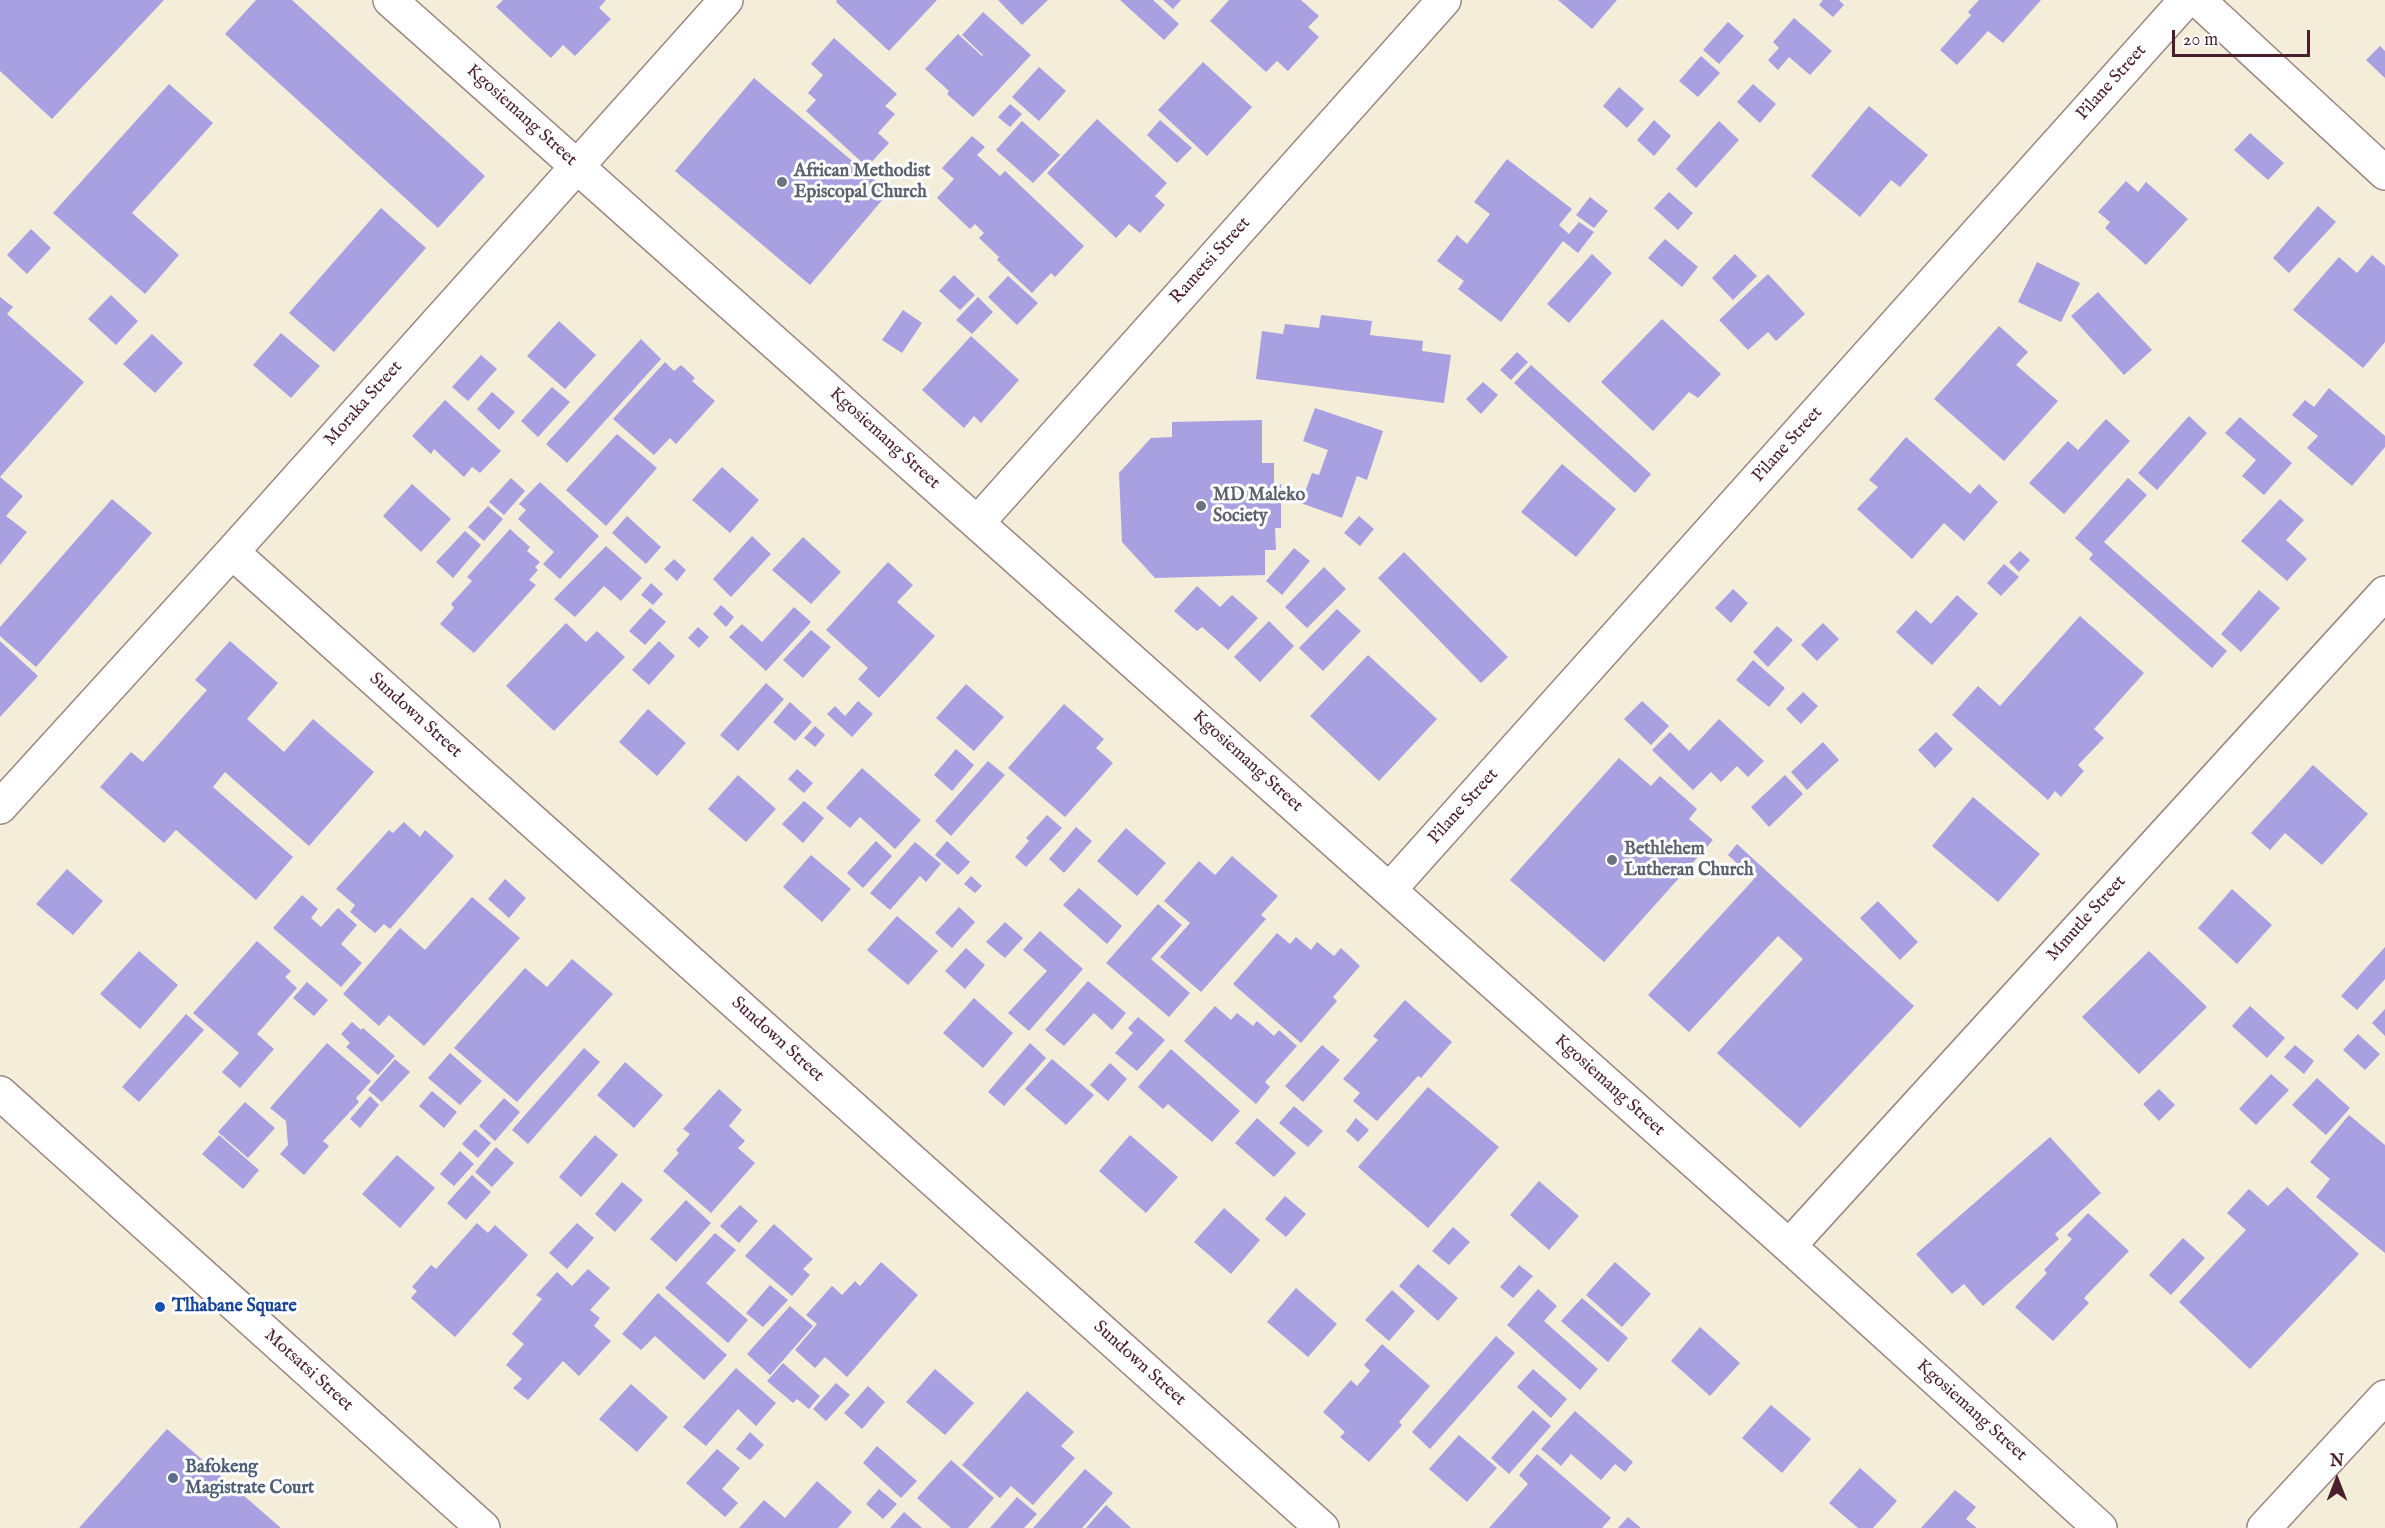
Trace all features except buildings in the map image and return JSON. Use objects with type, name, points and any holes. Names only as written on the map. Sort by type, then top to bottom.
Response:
[{"type":"street","name":"Kgosiemang Street","points":[[390,0],[1390,889],[2100,1528]]},
{"type":"street","name":"Moraka Street","points":[[0,807],[232,552],[726,0]]},
{"type":"street","name":"Rametsi Street","points":[[978,522],[1444,0]]},
{"type":"street","name":"Pilane Street","points":[[1390,889],[2186,0]]},
{"type":"street","points":[[2198,0],[2385,173]]},
{"type":"street","name":"Sundown Street","points":[[232,552],[1322,1528]]},
{"type":"street","name":"Mmutle Street","points":[[1789,1246],[2385,593]]},
{"type":"street","name":"Motsatsi Street","points":[[0,1093],[483,1528]]},
{"type":"street","points":[[2264,1528],[2385,1397]]},
{"type":"place","name":"African Methodist Episcopal Church","points":[[782,182]]},
{"type":"place","name":"MD Maleko Society","points":[[1201,506]]},
{"type":"place","name":"Bethlehem Lutheran Church","points":[[1612,860]]},
{"type":"place","name":"Tlhabane Square","points":[[160,1307]]},
{"type":"place","name":"Bafokeng Magistrate Court","points":[[173,1478]]}]
